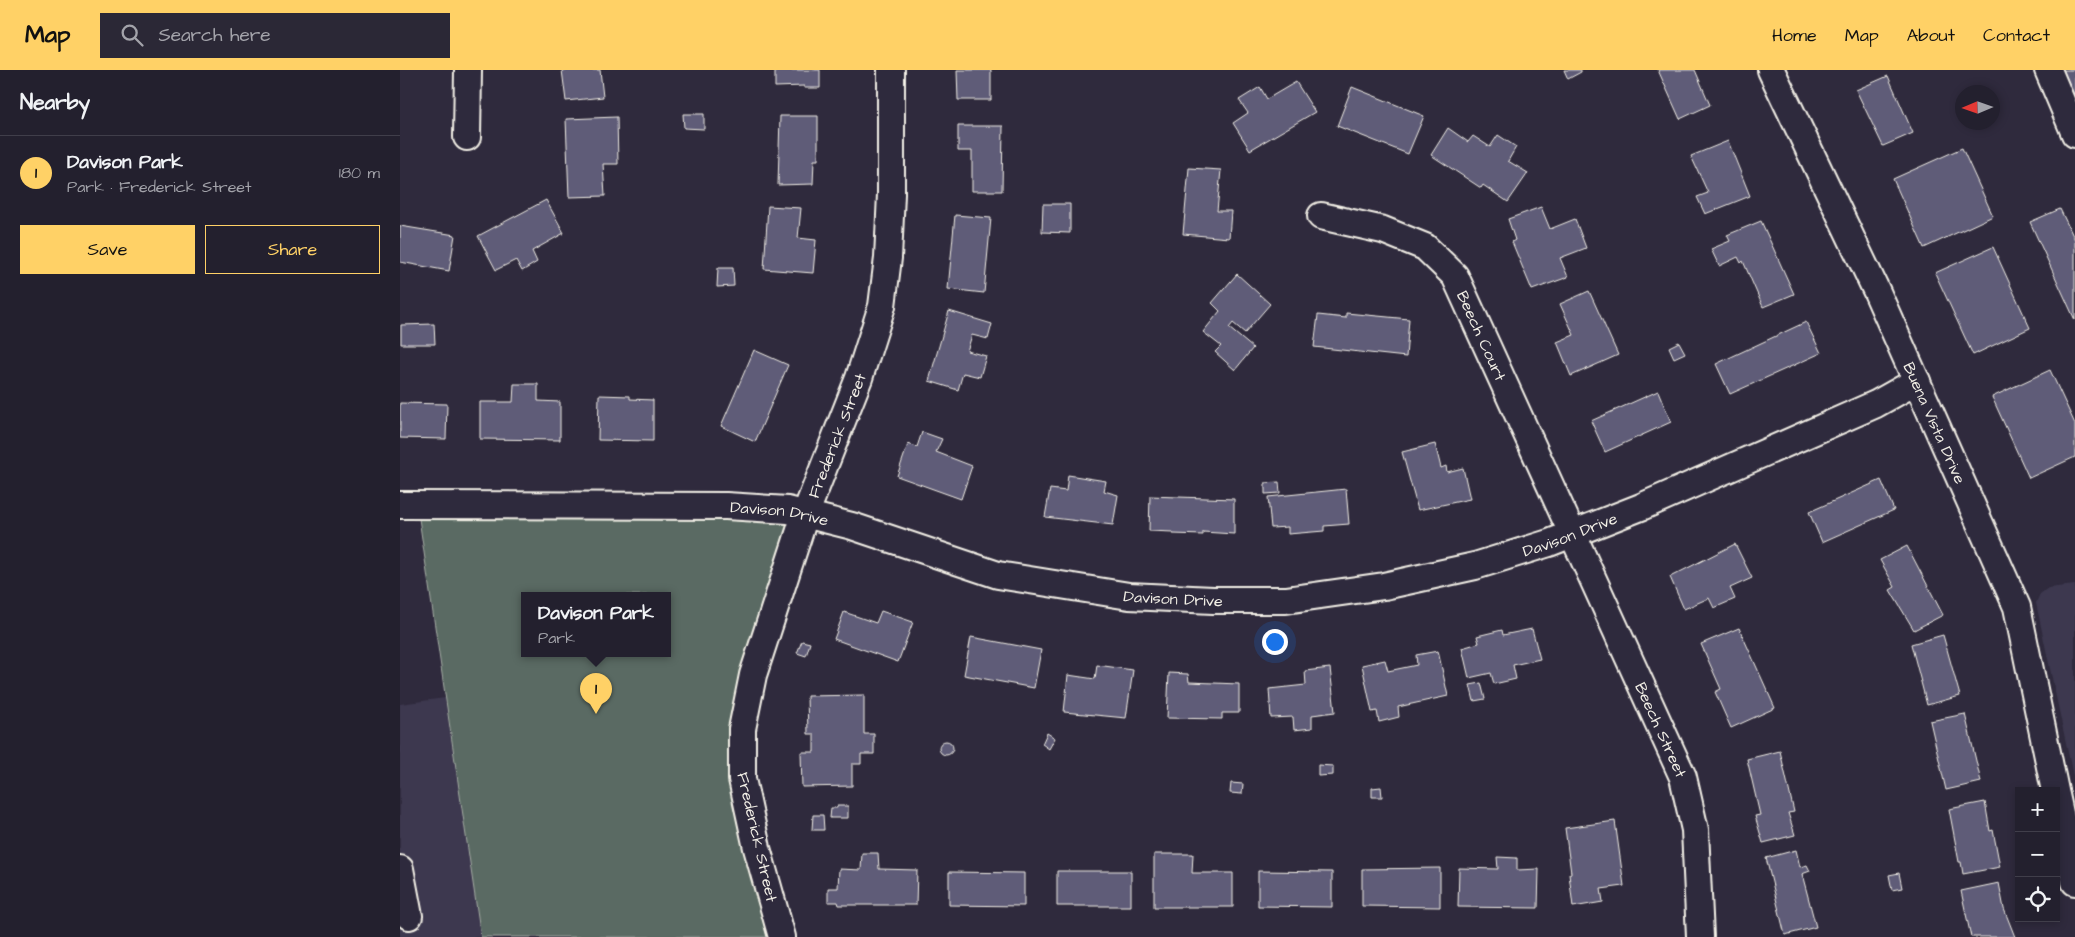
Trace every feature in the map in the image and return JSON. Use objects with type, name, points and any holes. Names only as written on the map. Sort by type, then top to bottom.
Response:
[{"type":"street","points":[[467,138],[468,70]]},
{"type":"street","name":"Frederick Street","points":[[782,937],[742,779],[742,729],[753,675],[805,514],[859,378],[882,306],[888,258],[890,212],[891,70]]},
{"type":"street","name":"Buena Vista Drive","points":[[1771,70],[1877,292],[2017,607],[2054,787]]},
{"type":"street","points":[[2048,70],[2075,134]]},
{"type":"street","name":"Beech Court","points":[[1321,216],[1383,230],[1425,247],[1455,276],[1574,534]]},
{"type":"street","name":"Davison Drive","points":[[400,505],[726,506],[788,510],[852,526],[998,574],[1129,596],[1214,600],[1286,600],[1384,586],[1475,566],[1549,543],[1650,503],[1876,404],[1916,381]]},
{"type":"street","name":"Beech Street","points":[[1574,534],[1683,777],[1695,830],[1700,937]]},
{"type":"street","points":[[2060,813],[2075,882]]},
{"type":"street","points":[[400,869],[408,916]]},
{"type":"shaded area","points":[[2075,585],[2075,785],[2036,603],[2040,594],[2048,588]]},
{"type":"shaded area","points":[[445,698],[481,937],[400,937],[400,704]]},
{"type":"green space","points":[[417,505],[805,515],[742,729],[782,937],[481,937]]},
{"type":"building","points":[[562,70],[600,70],[603,97],[566,101]]},
{"type":"building","points":[[775,70],[820,70],[820,88],[804,88],[804,86],[775,87]]},
{"type":"building","points":[[957,70],[991,70],[991,100],[958,100]]},
{"type":"building","points":[[1564,70],[1581,70],[1581,72],[1568,79]]},
{"type":"building","points":[[1658,70],[1695,70],[1710,105],[1680,119]]},
{"type":"building","points":[[2058,70],[2075,70],[2075,96],[2070,98]]},
{"type":"building","points":[[1888,76],[1913,133],[1883,146],[1856,90]]},
{"type":"building","points":[[1296,82],[1315,112],[1250,150],[1233,123],[1248,113],[1239,100],[1260,87],[1267,99]]},
{"type":"building","points":[[1352,87],[1424,116],[1408,154],[1337,126]]},
{"type":"building","points":[[683,114],[704,114],[704,129],[684,128]]},
{"type":"building","points":[[780,116],[818,116],[818,160],[814,160],[813,184],[778,185]]},
{"type":"building","points":[[617,117],[618,164],[603,164],[605,196],[569,197],[566,119]]},
{"type":"building","points":[[958,126],[1003,126],[1002,191],[972,191],[972,151],[958,151]]},
{"type":"building","points":[[1448,128],[1468,142],[1473,136],[1490,147],[1498,135],[1516,147],[1508,161],[1528,173],[1508,202],[1483,185],[1481,188],[1431,155]]},
{"type":"building","points":[[1728,141],[1750,196],[1705,214],[1697,197],[1708,193],[1691,156]]},
{"type":"building","points":[[1962,148],[1993,216],[1924,248],[1893,179]]},
{"type":"building","points":[[1189,168],[1221,170],[1217,211],[1231,211],[1229,238],[1183,234]]},
{"type":"building","points":[[546,200],[564,233],[532,251],[537,262],[522,271],[516,260],[496,270],[478,236]]},
{"type":"building","points":[[1043,204],[1070,204],[1070,233],[1042,232]]},
{"type":"building","points":[[768,206],[801,208],[798,238],[816,240],[813,273],[764,269]]},
{"type":"building","points":[[1541,207],[1550,229],[1575,219],[1586,248],[1560,258],[1568,277],[1532,290],[1512,242],[1515,240],[1508,219]]},
{"type":"building","points":[[2060,209],[2075,240],[2075,320],[2030,222]]},
{"type":"building","points":[[955,215],[991,218],[984,293],[948,289]]},
{"type":"building","points":[[1761,221],[1794,294],[1763,307],[1743,261],[1741,263],[1738,257],[1719,266],[1711,249],[1730,241],[1727,235]]},
{"type":"building","points":[[400,226],[455,235],[449,271],[400,262]]},
{"type":"building","points":[[1993,247],[2030,328],[1973,355],[1935,273]]},
{"type":"building","points":[[718,268],[733,268],[734,286],[717,287]]},
{"type":"building","points":[[1237,274],[1270,304],[1245,333],[1233,323],[1229,328],[1253,348],[1235,370],[1215,352],[1221,346],[1203,332],[1220,311],[1212,303]]},
{"type":"building","points":[[1589,291],[1618,355],[1571,376],[1557,342],[1574,335],[1560,304]]},
{"type":"building","points":[[949,311],[992,324],[988,339],[972,335],[967,351],[986,356],[980,377],[963,373],[958,390],[929,381]]},
{"type":"building","points":[[1346,313],[1409,319],[1406,357],[1314,347],[1318,315],[1346,318]]},
{"type":"building","points":[[1806,322],[1821,353],[1730,394],[1716,364]]},
{"type":"building","points":[[434,324],[435,344],[401,344],[401,325]]},
{"type":"building","points":[[1679,342],[1685,353],[1674,358],[1669,347]]},
{"type":"building","points":[[754,350],[788,365],[755,442],[721,426]]},
{"type":"building","points":[[2050,370],[2075,424],[2075,457],[2029,478],[1992,397]]},
{"type":"building","points":[[514,384],[538,384],[538,401],[560,402],[560,440],[480,439],[480,402],[513,402]]},
{"type":"building","points":[[1658,391],[1671,422],[1605,452],[1591,421]]},
{"type":"building","points":[[599,395],[630,396],[630,399],[653,400],[653,441],[598,440]]},
{"type":"building","points":[[400,403],[447,404],[446,439],[400,438]]},
{"type":"building","points":[[922,432],[942,439],[936,452],[972,466],[961,499],[897,476],[908,444],[917,447]]},
{"type":"building","points":[[1435,444],[1441,468],[1446,466],[1447,472],[1463,468],[1470,499],[1418,510],[1402,452]]},
{"type":"building","points":[[1068,475],[1106,481],[1104,491],[1118,495],[1113,525],[1045,517],[1050,489],[1066,491]]},
{"type":"building","points":[[1881,480],[1894,510],[1822,542],[1809,512]]},
{"type":"building","points":[[1279,482],[1280,493],[1265,494],[1265,483]]},
{"type":"building","points":[[1346,489],[1349,524],[1324,526],[1324,531],[1288,534],[1288,527],[1271,528],[1268,497]]},
{"type":"building","points":[[1150,496],[1234,499],[1234,534],[1203,532],[1203,535],[1173,534],[1173,532],[1149,531]]},
{"type":"building","points":[[1735,544],[1752,578],[1730,588],[1735,599],[1714,608],[1709,598],[1684,609],[1670,577]]},
{"type":"building","points":[[1907,546],[1943,615],[1914,630],[1890,590],[1895,587],[1880,560]]},
{"type":"building","points":[[881,611],[913,622],[898,662],[834,639],[844,612],[876,623]]},
{"type":"building","points":[[1739,628],[1775,708],[1731,728],[1715,692],[1721,689],[1701,644]]},
{"type":"building","points":[[1532,629],[1540,659],[1513,665],[1516,679],[1494,684],[1491,673],[1469,678],[1462,648],[1479,643],[1477,636],[1502,630],[1503,635]]},
{"type":"building","points":[[1943,635],[1960,696],[1927,705],[1911,644]]},
{"type":"building","points":[[971,637],[1041,650],[1034,688],[964,675]]},
{"type":"building","points":[[802,641],[810,643],[806,656],[797,653]]},
{"type":"building","points":[[1438,651],[1448,696],[1398,707],[1399,717],[1379,722],[1377,711],[1372,712],[1362,665],[1385,660],[1388,671],[1417,665],[1416,655]]},
{"type":"building","points":[[1097,665],[1133,670],[1126,718],[1064,712],[1068,675],[1095,679]]},
{"type":"building","points":[[1330,668],[1335,712],[1312,715],[1312,728],[1294,730],[1293,717],[1271,718],[1269,689],[1306,685],[1305,671]]},
{"type":"building","points":[[1169,673],[1188,674],[1189,682],[1239,684],[1239,713],[1222,713],[1222,719],[1167,718]]},
{"type":"building","points":[[1481,683],[1485,699],[1474,701],[1470,685]]},
{"type":"building","points":[[864,695],[864,734],[874,734],[874,754],[861,754],[861,764],[852,764],[852,786],[802,787],[801,752],[814,752],[814,734],[808,734],[807,696]]},
{"type":"building","points":[[1965,714],[1981,782],[1946,790],[1930,721]]},
{"type":"building","points":[[1047,733],[1055,738],[1049,749],[1042,744]]},
{"type":"building","points":[[946,741],[951,743],[953,748],[951,753],[946,755],[941,753],[939,748],[941,743]]},
{"type":"building","points":[[1780,751],[1794,812],[1788,813],[1795,835],[1763,843],[1755,816],[1760,815],[1747,759]]},
{"type":"building","points":[[1318,765],[1333,766],[1333,775],[1318,776]]},
{"type":"building","points":[[1231,783],[1243,784],[1242,794],[1230,793]]},
{"type":"building","points":[[1381,787],[1382,797],[1372,797],[1372,788]]},
{"type":"building","points":[[1985,802],[1990,831],[1993,830],[2000,867],[1963,874],[1949,809]]},
{"type":"building","points":[[837,806],[848,806],[848,818],[830,818],[831,808],[837,808]]},
{"type":"building","points":[[813,815],[823,815],[824,830],[812,830]]},
{"type":"building","points":[[1615,821],[1624,886],[1601,889],[1603,902],[1573,907],[1565,828]]},
{"type":"building","points":[[1796,850],[1800,867],[1807,865],[1810,871],[1802,874],[1816,927],[1785,935],[1766,858]]},
{"type":"building","points":[[862,853],[878,853],[879,869],[917,870],[916,905],[839,905],[838,902],[828,902],[828,888],[838,888],[839,869],[861,870]]},
{"type":"building","points":[[1154,854],[1193,854],[1192,873],[1233,873],[1233,907],[1154,907]]},
{"type":"building","points":[[1497,857],[1517,858],[1517,870],[1539,869],[1538,908],[1458,907],[1459,868],[1498,869]]},
{"type":"building","points":[[1440,868],[1440,907],[1362,906],[1362,869]]},
{"type":"building","points":[[1057,871],[1131,871],[1131,906],[1057,906]]},
{"type":"building","points":[[1258,871],[1332,872],[1332,907],[1258,906]]},
{"type":"building","points":[[949,872],[1024,873],[1024,906],[949,905]]},
{"type":"building","points":[[1899,873],[1902,888],[1892,890],[1889,875]]},
{"type":"building","points":[[1999,883],[2004,909],[2015,937],[1971,937],[1961,891]]},
{"type":"place","name":"Davison Park","points":[[596,714]]}]
